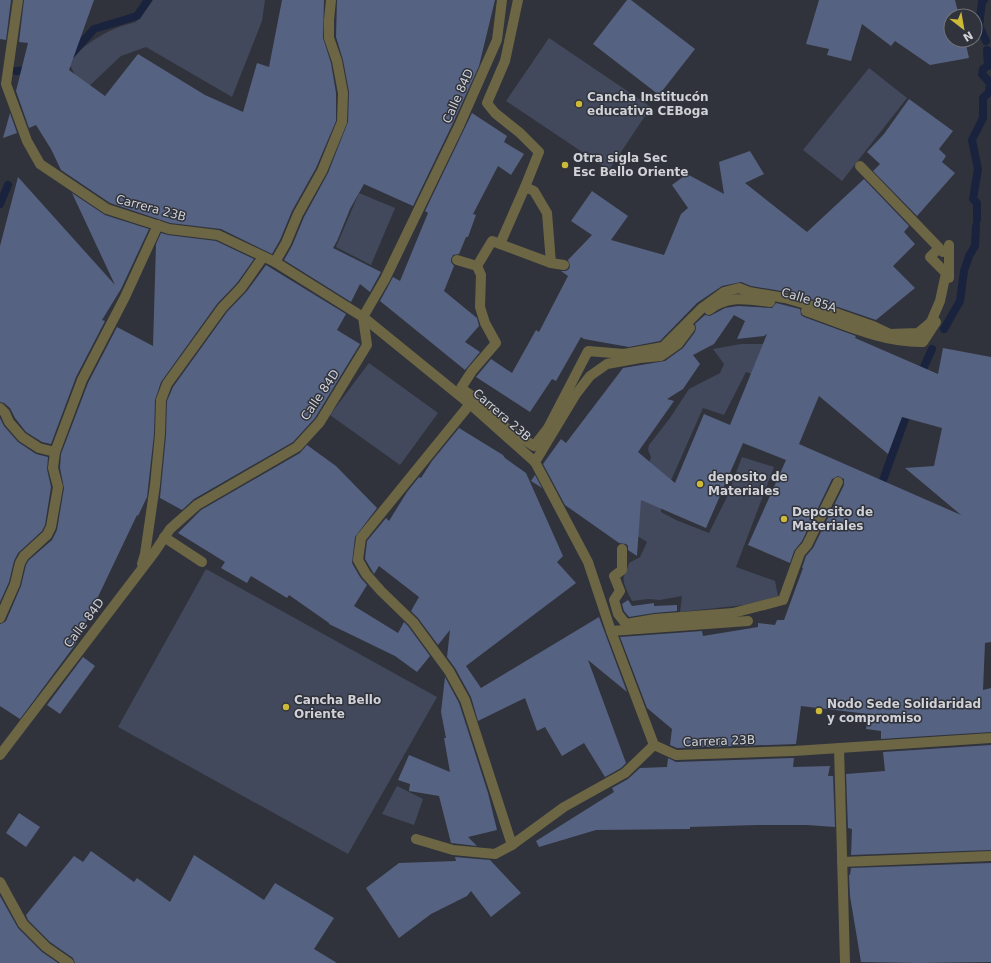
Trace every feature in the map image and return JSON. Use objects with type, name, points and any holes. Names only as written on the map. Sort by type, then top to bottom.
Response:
[{"type":"street","name":"Carrera 23B","points":[[18,0],[6,84],[27,141],[40,164],[107,209],[170,229],[218,235],[275,262],[363,317],[470,404],[535,462],[588,562],[611,631],[654,745],[676,756],[839,748],[991,738]]},
{"type":"street","points":[[275,262],[286,243],[298,214],[322,171],[342,122],[343,93],[337,61],[330,38],[329,20],[331,0]]},
{"type":"street","name":"Calle 84D","points":[[1,753],[170,529],[197,505],[297,447],[320,422],[367,345],[363,317],[385,279],[421,205],[459,126],[497,40],[502,0]]},
{"type":"street","points":[[500,244],[539,152],[487,104],[505,61],[518,0]]},
{"type":"street","points":[[860,166],[949,260]]},
{"type":"street","points":[[525,187],[534,191],[547,213],[551,263]]},
{"type":"street","points":[[0,618],[15,584],[20,563],[24,556],[47,535],[51,527],[58,487],[53,468],[55,452],[82,380],[125,297],[158,225]]},
{"type":"street","points":[[477,266],[492,241],[551,263],[564,265]]},
{"type":"street","name":"Calle 85A","points":[[535,462],[576,394],[590,376],[607,364],[661,356],[678,344],[698,319],[716,304],[741,298],[786,304],[864,331],[907,342],[923,342],[934,326],[947,301],[950,269],[949,245]]},
{"type":"street","points":[[457,260],[477,266],[482,275],[480,307],[485,323],[496,343],[472,370],[461,388],[483,404],[505,427],[534,446],[548,428],[588,351],[624,354],[663,348],[702,308],[724,292],[739,288],[749,292],[785,298],[873,326],[890,334],[918,334],[931,322],[940,301],[946,273],[930,257],[939,248]]},
{"type":"street","points":[[140,570],[145,554],[155,485],[160,434],[161,400],[167,384],[222,308],[242,287],[263,257]]},
{"type":"street","points":[[470,404],[361,538],[358,560],[366,574],[381,591],[413,622],[450,671],[464,700],[512,845]]},
{"type":"street","points":[[0,408],[5,413],[9,422],[22,437],[40,448],[55,452]]},
{"type":"street","points":[[622,549],[622,570],[614,576],[620,591],[614,600],[618,614],[626,624],[655,619],[733,613],[783,600],[800,553],[808,545],[838,482]]},
{"type":"street","points":[[164,537],[202,562]]},
{"type":"street","points":[[611,631],[748,621]]},
{"type":"street","points":[[416,840],[453,850],[495,854],[512,845],[564,808],[624,773],[654,745]]},
{"type":"street","points":[[839,748],[845,963]]},
{"type":"street","points":[[842,862],[991,856]]},
{"type":"street","points":[[0,882],[24,924],[46,947],[69,963]]},
{"type":"shaded area","points":[[153,0],[265,0],[262,21],[232,97],[146,47],[121,56],[86,89],[78,80],[67,60],[107,32],[136,22]]},
{"type":"shaded area","name":"Cancha Institucón educativa CEBoga","points":[[549,38],[651,107],[609,170],[506,101]]},
{"type":"shaded area","points":[[869,68],[907,98],[842,181],[803,150]]},
{"type":"shaded area","points":[[359,193],[395,208],[371,265],[336,247]]},
{"type":"shaded area","points":[[741,344],[764,344],[771,381],[746,372],[724,415],[703,408],[661,503],[661,512],[676,520],[709,533],[726,499],[742,457],[774,467],[736,567],[775,581],[778,596],[744,605],[680,612],[682,596],[660,600],[648,599],[632,601],[625,586],[624,574],[629,563],[640,557],[647,542],[639,537],[629,535],[651,457],[648,450],[649,445],[670,418],[689,389],[720,373],[724,364],[713,349]]},
{"type":"shaded area","points":[[369,363],[438,413],[400,465],[330,415]]},
{"type":"shaded area","points":[[206,569],[437,697],[348,854],[118,727]]},
{"type":"shaded area","points":[[397,786],[423,799],[414,825],[382,814]]},
{"type":"building","points":[[0,0],[11,0],[6,40],[0,39]]},
{"type":"building","points":[[24,0],[94,0],[69,70],[105,96],[138,54],[205,95],[243,112],[257,63],[269,67],[282,0],[324,0],[323,38],[331,63],[336,93],[336,121],[316,168],[292,211],[280,240],[272,254],[221,229],[170,223],[110,203],[61,170],[51,149],[36,125],[29,128],[16,91],[28,43],[19,42]]},
{"type":"building","points":[[337,0],[495,0],[479,66],[413,206],[364,184],[350,209],[333,248],[381,272],[370,292],[360,284],[351,302],[284,260],[292,246],[304,217],[328,173],[348,122],[349,92],[343,60],[336,37]]},
{"type":"building","points":[[627,0],[631,0],[695,49],[659,95],[593,44]]},
{"type":"building","points":[[819,0],[955,0],[957,8],[943,8],[943,48],[967,48],[969,58],[930,65],[895,41],[891,46],[862,24],[851,61],[827,55],[829,49],[806,44]]},
{"type":"building","points":[[909,99],[953,131],[939,149],[946,156],[942,162],[955,173],[917,216],[873,171],[880,164],[867,152],[884,134]]},
{"type":"building","points":[[10,113],[17,133],[3,138]]},
{"type":"building","points":[[472,113],[507,136],[504,142],[524,154],[511,175],[498,166],[473,214],[476,215],[468,237],[466,237],[459,254],[453,255],[451,259],[454,266],[444,291],[477,318],[479,326],[465,342],[480,352],[465,370],[380,301],[393,277],[400,281],[428,213],[425,211]]},
{"type":"building","points":[[750,151],[764,174],[745,183],[807,232],[864,179],[909,226],[904,232],[915,244],[893,266],[915,288],[876,320],[787,292],[751,286],[741,282],[722,286],[697,303],[660,341],[629,347],[584,339],[581,337],[556,381],[552,379],[530,412],[476,377],[491,359],[512,373],[536,330],[539,332],[568,276],[561,271],[566,271],[569,269],[570,266],[568,260],[592,235],[571,221],[592,191],[628,216],[611,240],[664,255],[681,214],[688,208],[672,185],[687,174],[724,194],[719,162]]},
{"type":"building","points":[[18,177],[115,285],[72,193],[105,215],[149,229],[121,289],[102,320],[105,321],[76,377],[51,444],[42,442],[26,432],[15,418],[10,408],[4,403],[0,402],[0,246]]},
{"type":"building","points":[[161,233],[216,241],[254,259],[237,283],[217,304],[161,382],[155,400],[154,434],[147,497],[75,645],[20,719],[0,706],[0,624],[6,621],[21,586],[26,565],[29,560],[52,540],[57,530],[64,488],[60,468],[61,454],[88,383],[117,327],[153,346],[156,244]]},
{"type":"building","points":[[266,265],[346,314],[337,330],[360,344],[315,418],[293,442],[194,499],[182,510],[160,498],[166,435],[167,401],[173,387],[227,312],[247,291]]},
{"type":"building","points":[[776,303],[800,309],[801,315],[804,317],[856,336],[855,338],[938,374],[943,348],[991,357],[991,642],[985,643],[983,690],[991,688],[991,732],[881,739],[881,731],[866,729],[868,714],[801,706],[796,744],[677,748],[670,745],[672,729],[647,708],[620,637],[702,631],[703,636],[758,627],[758,623],[775,625],[777,620],[784,620],[806,556],[813,548],[844,485],[844,479],[838,476],[832,479],[802,541],[794,551],[790,563],[748,545],[786,460],[743,443],[706,528],[641,500],[637,556],[628,550],[628,546],[626,544],[619,543],[565,505],[543,464],[561,439],[566,443],[623,368],[665,361],[683,348],[695,332],[695,324],[705,315],[710,316],[725,308],[738,306],[772,308]],"holes":[[[734,315],[745,321],[737,339],[764,336],[767,334],[730,425],[704,414],[675,483],[638,452],[674,401],[667,399],[683,389],[700,364],[693,355],[714,344]],[[819,396],[888,454],[902,417],[942,428],[934,466],[905,468],[961,515],[799,444]]]},
{"type":"building","points":[[0,418],[4,426],[18,442],[36,454],[48,457],[47,469],[51,487],[45,525],[42,531],[18,553],[14,561],[9,582],[0,602]]},
{"type":"building","points":[[459,428],[503,455],[526,473],[563,556],[557,562],[576,583],[466,666],[481,688],[599,617],[627,692],[588,660],[626,763],[621,768],[605,777],[584,743],[562,756],[545,727],[537,731],[525,698],[478,721],[471,697],[455,668],[447,657],[450,630],[438,645],[411,611],[419,597],[379,566],[374,574],[365,559],[367,541],[386,518],[389,521],[407,492],[419,477],[421,478],[432,461]]},
{"type":"building","points":[[307,445],[336,466],[377,508],[355,537],[352,563],[360,577],[367,585],[354,606],[398,633],[404,622],[408,626],[430,656],[417,672],[395,656],[329,624],[289,595],[287,598],[251,576],[247,583],[221,568],[225,562],[178,533],[201,510],[300,453]]},
{"type":"building","points":[[535,475],[542,488],[531,481]]},
{"type":"building","points":[[628,600],[632,606],[654,603],[654,606],[677,605],[677,611],[629,617],[624,611],[622,604]]},
{"type":"building","points":[[83,657],[95,666],[60,714],[47,705]]},
{"type":"building","points":[[445,677],[459,703],[488,793],[497,830],[468,837],[477,846],[451,843],[439,796],[409,791],[410,784],[398,780],[409,755],[450,772],[441,712]]},
{"type":"building","points":[[991,745],[991,850],[851,855],[852,829],[848,828],[846,774],[885,771],[883,752]]},
{"type":"building","points":[[668,758],[676,762],[794,758],[793,767],[830,766],[828,776],[833,776],[835,827],[807,825],[757,825],[690,827],[690,829],[596,830],[539,847],[536,841],[614,792],[612,788],[628,779],[640,768],[667,767]]},
{"type":"building","points":[[19,813],[40,827],[26,847],[6,833]]},
{"type":"building","points":[[91,851],[134,882],[137,878],[170,902],[194,855],[264,900],[275,883],[334,918],[314,949],[337,963],[75,963],[73,958],[50,942],[28,920],[26,915],[74,856],[83,862]]},
{"type":"building","points":[[455,857],[490,860],[521,893],[491,917],[471,891],[467,896],[431,914],[399,938],[366,888],[399,863],[456,861]]},
{"type":"building","points":[[991,863],[991,962],[861,962],[850,896],[849,875],[851,868]]},
{"type":"building","points":[[0,896],[18,928],[42,952],[58,963],[0,963]]},
{"type":"waterway","points":[[69,57],[94,29],[137,16],[148,0]]},
{"type":"waterway","points":[[984,0],[982,2],[979,26],[986,41]]},
{"type":"waterway","points":[[977,220],[977,203],[973,199],[978,169],[972,140],[983,118],[983,98],[989,92],[990,83],[982,74],[983,69],[988,66],[987,50]]},
{"type":"waterway","points":[[16,71],[31,70]]},
{"type":"waterway","points":[[0,204],[8,185]]},
{"type":"waterway","points":[[944,329],[960,301],[964,271],[969,256],[975,246],[976,226]]},
{"type":"waterway","points":[[919,378],[932,349]]},
{"type":"waterway","points":[[881,491],[882,483],[909,408]]},
{"type":"place","name":"Cancha Institucón educativa CEBoga","points":[[579,104]]},
{"type":"place","name":"Otra sigla Sec Esc Bello Oriente","points":[[565,165]]},
{"type":"place","name":"deposito de Materiales","points":[[700,484]]},
{"type":"place","name":"Deposito de Materiales","points":[[784,519]]},
{"type":"place","name":"Cancha Bello Oriente","points":[[286,707]]},
{"type":"place","name":"Nodo Sede Solidaridad y compromiso","points":[[819,711]]}]
